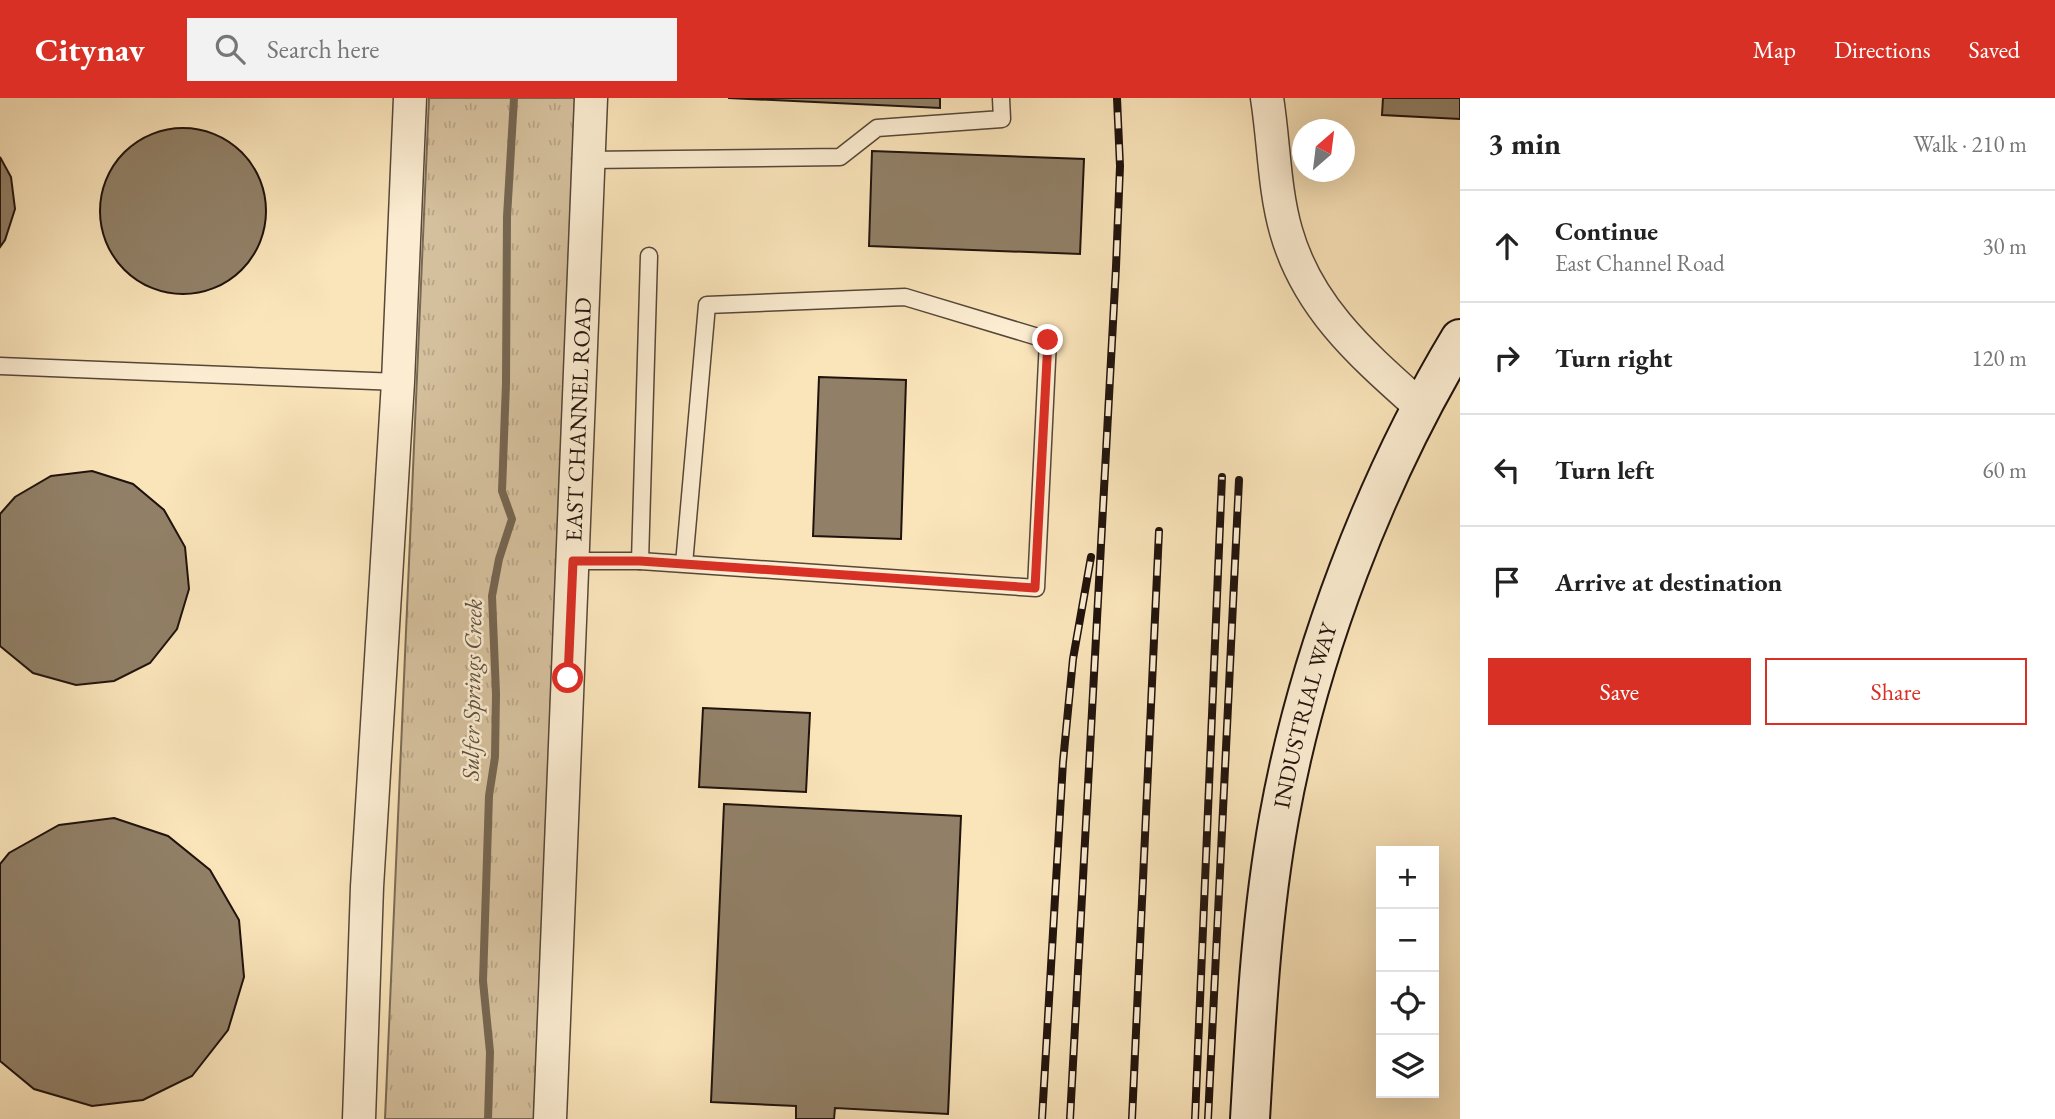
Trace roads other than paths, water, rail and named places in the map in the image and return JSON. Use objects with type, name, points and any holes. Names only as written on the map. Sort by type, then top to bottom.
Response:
[{"type":"street","points":[[359,1119],[367,887],[398,382],[410,98]]},
{"type":"street","name":"EAST CHANNEL ROAD","points":[[550,1119],[591,98]]},
{"type":"street","points":[[1267,98],[1286,230],[1298,265],[1317,301],[1346,337],[1422,408]]},
{"type":"street","name":"INDUSTRIAL WAY","points":[[1250,1119],[1257,994],[1267,896],[1279,816],[1311,684],[1355,557],[1379,499],[1422,408],[1460,339]]},
{"type":"lane","points":[[588,160],[840,157],[877,128],[1002,119],[1001,98]]},
{"type":"lane","points":[[640,561],[649,256]]},
{"type":"lane","points":[[573,561],[640,561],[1035,588],[1048,340],[905,297],[708,305],[684,564]]},
{"type":"lane","points":[[0,366],[398,382]]},
{"type":"waterway","name":"Sulfer Springs Creek","points":[[488,1119],[490,1052],[483,981],[489,796],[495,757],[496,694],[492,596],[499,559],[512,519],[502,491],[507,217],[514,98]]},
{"type":"railway","points":[[1070,1119],[1116,267],[1120,166],[1117,98]]},
{"type":"railway","points":[[1195,1119],[1222,477]]},
{"type":"railway","points":[[1208,1119],[1239,480]]},
{"type":"railway","points":[[1132,1119],[1159,531]]},
{"type":"railway","points":[[1042,1119],[1063,762],[1073,659],[1091,557]]}]
